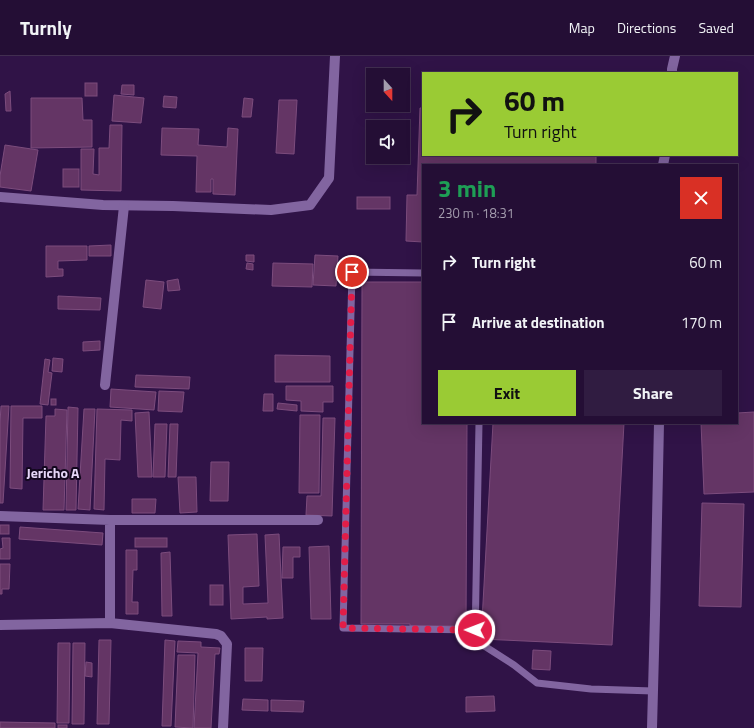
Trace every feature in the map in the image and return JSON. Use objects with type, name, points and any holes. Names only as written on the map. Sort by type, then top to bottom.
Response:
[{"type":"street","points":[[0,197],[103,205],[271,210],[310,205],[330,178],[335,56]]},
{"type":"street","points":[[672,72],[675,56]]},
{"type":"street","points":[[105,385],[124,206]]},
{"type":"street","points":[[652,728],[659,424]]},
{"type":"street","points":[[0,516],[110,520],[318,520]]},
{"type":"street","points":[[110,520],[110,623]]},
{"type":"street","points":[[0,625],[110,623],[216,634],[221,636],[227,644],[223,728]]},
{"type":"lane","points":[[422,273],[352,272],[343,628],[475,630]]},
{"type":"lane","points":[[478,424],[475,640],[537,683],[591,689],[653,691]]},
{"type":"building","points":[[85,83],[97,83],[97,96],[85,96]]},
{"type":"building","points":[[122,85],[134,85],[134,95],[121,94]]},
{"type":"building","points":[[10,91],[11,111],[6,111],[5,94]]},
{"type":"building","points":[[114,95],[144,98],[141,123],[112,121]]},
{"type":"building","points":[[164,96],[177,97],[176,108],[163,107]]},
{"type":"building","points":[[31,98],[82,98],[83,120],[92,120],[92,147],[31,148]]},
{"type":"building","points":[[244,98],[253,99],[251,117],[242,117]]},
{"type":"building","points":[[279,100],[297,100],[294,154],[276,153]]},
{"type":"building","points":[[420,108],[422,108],[422,156],[596,156],[596,164],[422,164],[422,242],[406,241],[407,195],[417,195]]},
{"type":"building","points":[[110,125],[122,125],[121,191],[81,190],[81,149],[94,149],[93,174],[99,175],[99,148],[109,148]]},
{"type":"building","points":[[162,128],[199,129],[198,145],[227,147],[228,128],[238,129],[235,195],[213,194],[213,179],[211,179],[211,192],[196,192],[197,156],[161,155]]},
{"type":"building","points":[[5,145],[38,150],[31,191],[0,187],[0,176]]},
{"type":"building","points":[[63,169],[79,169],[79,187],[63,187]]},
{"type":"building","points":[[357,197],[390,197],[390,209],[357,209]]},
{"type":"building","points":[[111,245],[111,256],[89,256],[89,246]]},
{"type":"building","points":[[46,246],[87,246],[87,260],[58,261],[58,269],[63,269],[63,276],[46,277]]},
{"type":"building","points":[[246,255],[254,255],[254,262],[246,261]]},
{"type":"building","points":[[315,255],[338,256],[336,286],[313,285]]},
{"type":"building","points":[[247,263],[253,264],[253,270],[246,269]]},
{"type":"building","points":[[273,263],[313,264],[312,287],[272,286]]},
{"type":"building","points":[[178,279],[180,290],[168,291],[167,281]]},
{"type":"building","points":[[146,280],[164,282],[161,309],[143,307]]},
{"type":"building","points":[[362,282],[422,282],[422,424],[467,424],[466,626],[361,624]]},
{"type":"building","points":[[58,296],[101,298],[100,310],[58,309]]},
{"type":"building","points":[[100,341],[100,350],[83,351],[83,342]]},
{"type":"building","points":[[275,355],[330,356],[330,382],[275,382]]},
{"type":"building","points":[[53,358],[63,359],[62,372],[52,371]]},
{"type":"building","points":[[45,359],[50,360],[48,372],[52,373],[48,405],[40,404]]},
{"type":"building","points":[[136,375],[190,377],[189,389],[135,387]]},
{"type":"building","points":[[286,386],[333,386],[333,402],[323,402],[323,412],[301,411],[301,401],[286,400]]},
{"type":"building","points":[[111,389],[156,392],[154,410],[110,407]]},
{"type":"building","points":[[159,391],[184,392],[182,412],[158,411]]},
{"type":"building","points":[[264,394],[273,394],[273,411],[263,411]]},
{"type":"building","points":[[51,399],[56,399],[56,405],[51,405]]},
{"type":"building","points":[[278,403],[297,405],[297,411],[277,409]]},
{"type":"building","points":[[1,406],[9,406],[3,503],[0,503]]},
{"type":"building","points":[[11,406],[42,406],[42,418],[23,418],[22,489],[10,488]]},
{"type":"building","points":[[68,407],[78,408],[76,510],[66,510]]},
{"type":"building","points":[[55,409],[67,410],[64,510],[43,510],[46,416],[55,416]]},
{"type":"building","points":[[84,409],[95,409],[90,510],[78,509]]},
{"type":"building","points":[[97,409],[132,410],[132,421],[121,420],[120,460],[105,459],[104,510],[94,509]]},
{"type":"building","points":[[149,412],[152,477],[138,477],[135,413]]},
{"type":"building","points":[[754,412],[754,492],[704,494],[701,424],[738,424],[738,413]]},
{"type":"building","points":[[300,415],[320,415],[319,493],[299,493]]},
{"type":"building","points":[[323,418],[335,418],[332,516],[306,515],[307,496],[321,496]]},
{"type":"building","points":[[155,424],[167,424],[165,477],[153,477]]},
{"type":"building","points":[[170,424],[178,424],[176,477],[168,477]]},
{"type":"building","points":[[493,424],[624,424],[612,645],[481,639]]},
{"type":"building","points":[[211,462],[229,462],[228,501],[210,501]]},
{"type":"building","points":[[178,477],[196,477],[197,512],[180,513]]},
{"type":"building","points":[[132,499],[156,499],[155,513],[132,513]]},
{"type":"building","points":[[702,503],[744,504],[741,607],[699,606]]},
{"type":"building","points":[[0,525],[9,525],[9,534],[0,534]]},
{"type":"building","points":[[20,527],[103,533],[102,545],[19,539]]},
{"type":"building","points":[[257,534],[259,586],[243,587],[243,604],[268,603],[265,535],[279,534],[283,618],[267,619],[267,617],[231,619],[228,535]]},
{"type":"building","points":[[2,538],[10,538],[10,559],[0,559],[0,549],[3,548]]},
{"type":"building","points":[[135,538],[167,538],[167,547],[135,547]]},
{"type":"building","points":[[329,546],[331,619],[311,619],[309,547]]},
{"type":"building","points":[[283,547],[300,547],[300,557],[293,557],[293,578],[282,578]]},
{"type":"building","points":[[126,550],[137,550],[137,570],[133,570],[132,602],[138,602],[138,614],[126,614]]},
{"type":"building","points":[[170,552],[172,616],[162,616],[161,553]]},
{"type":"building","points":[[0,564],[10,564],[9,589],[2,589],[2,594],[0,594]]},
{"type":"building","points":[[210,585],[223,585],[223,605],[210,605]]},
{"type":"building","points":[[99,640],[111,640],[109,724],[97,724]]},
{"type":"building","points":[[165,640],[175,641],[171,726],[162,726]]},
{"type":"building","points":[[178,641],[201,642],[201,647],[220,648],[219,654],[215,654],[211,728],[194,728],[198,653],[177,652]]},
{"type":"building","points":[[58,643],[70,643],[69,723],[57,723]]},
{"type":"building","points":[[73,643],[85,643],[84,724],[72,724]]},
{"type":"building","points":[[245,648],[263,648],[262,681],[245,681]]},
{"type":"building","points":[[533,650],[551,651],[550,670],[532,669]]},
{"type":"building","points":[[178,655],[195,655],[193,728],[175,727]]},
{"type":"building","points":[[86,662],[92,663],[92,677],[85,676]]},
{"type":"building","points":[[494,696],[495,711],[466,712],[466,697]]},
{"type":"building","points":[[243,699],[268,700],[268,711],[242,710]]},
{"type":"building","points":[[271,700],[304,701],[303,712],[271,711]]},
{"type":"building","points":[[0,722],[55,723],[55,728],[0,728]]},
{"type":"building","points":[[58,725],[67,725],[67,728],[58,728]]},
{"type":"district","name":"Jericho A","points":[[53,472]]},
{"type":"route","points":[[352,272],[343,628],[475,630]]}]
